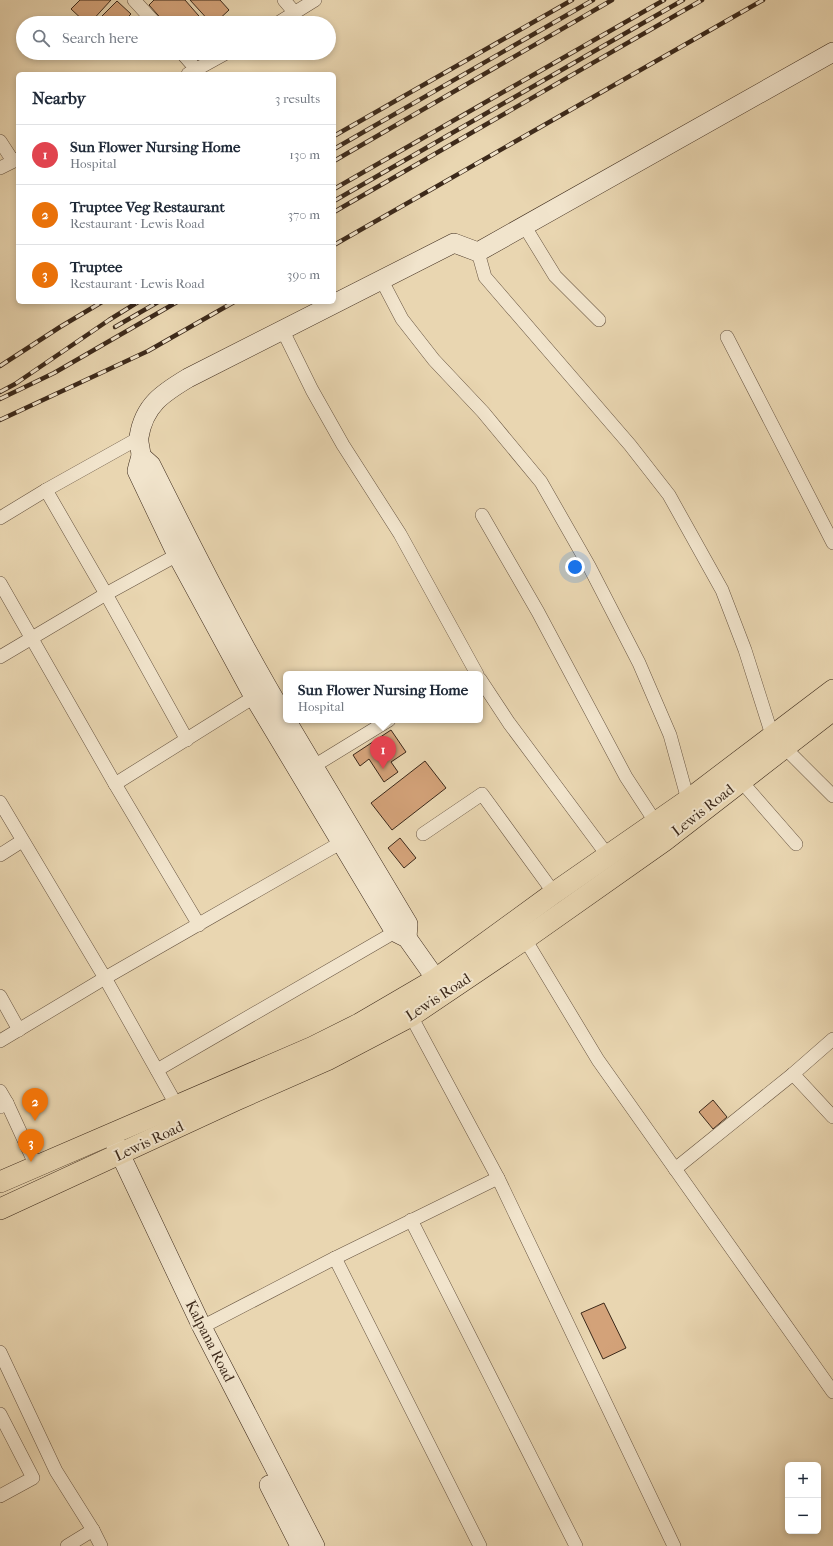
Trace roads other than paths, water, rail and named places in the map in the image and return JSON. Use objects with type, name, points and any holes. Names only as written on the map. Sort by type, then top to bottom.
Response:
[{"type":"main road","name":"Lewis Road","points":[[0,1182],[313,1047],[359,1024],[436,978],[554,893],[688,800],[822,712],[833,690]]},
{"type":"main road","name":"Lewis Road","points":[[0,1209],[236,1100],[327,1060],[411,1016],[525,939],[664,841],[741,781],[778,741]]},
{"type":"street","points":[[134,0],[149,16]]},
{"type":"street","points":[[284,0],[295,13]]},
{"type":"street","points":[[290,16],[315,0]]},
{"type":"street","points":[[336,303],[454,243],[478,252],[525,227],[833,52]]},
{"type":"street","points":[[186,60],[193,72],[214,60]]},
{"type":"street","points":[[0,141],[15,160],[0,168]]},
{"type":"street","points":[[525,227],[555,276],[599,320]]},
{"type":"street","points":[[478,252],[485,277],[630,445],[669,494],[722,590],[778,741],[833,796]]},
{"type":"street","points":[[381,279],[402,319],[434,360],[483,412],[540,482],[589,566],[639,663],[670,735],[688,800]]},
{"type":"street","points":[[335,304],[283,332],[167,390],[156,400],[142,424],[137,471],[177,555],[254,697],[342,842],[401,935],[436,978]]},
{"type":"street","points":[[283,332],[312,390],[339,438],[400,534],[475,671]]},
{"type":"street","points":[[727,337],[833,544]]},
{"type":"street","points":[[0,518],[46,490],[140,447]]},
{"type":"street","points":[[140,447],[151,465],[192,547],[267,688],[283,715]]},
{"type":"street","points":[[46,490],[106,594],[186,740]]},
{"type":"street","points":[[482,515],[538,612],[626,777],[656,823]]},
{"type":"street","points":[[0,658],[106,594],[177,555]]},
{"type":"street","points":[[0,584],[115,784],[199,925]]},
{"type":"street","points":[[483,683],[509,722],[608,856]]},
{"type":"street","points":[[115,784],[254,697]]},
{"type":"street","points":[[158,1070],[401,935],[408,924],[288,723]]},
{"type":"street","points":[[314,766],[384,723]]},
{"type":"street","points":[[741,781],[796,844]]},
{"type":"street","points":[[423,834],[482,794],[554,893]]},
{"type":"street","points":[[0,802],[105,978],[177,1106]]},
{"type":"street","points":[[0,855],[22,841]]},
{"type":"street","points":[[0,1041],[105,978],[342,842]]},
{"type":"street","points":[[525,939],[598,1060],[833,1392]]},
{"type":"street","points":[[0,996],[19,1030]]},
{"type":"street","points":[[411,1016],[498,1178],[674,1546]]},
{"type":"street","points":[[675,1169],[794,1074],[833,1039]]},
{"type":"street","points":[[794,1074],[833,1117]]},
{"type":"street","points":[[0,1091],[3,1105],[36,1166]]},
{"type":"street","name":"Kalpana Road","points":[[104,1136],[192,1331],[300,1546]]},
{"type":"street","name":"Kalpana Road","points":[[114,1157],[315,1546]]},
{"type":"street","points":[[202,1327],[411,1220],[498,1178]]},
{"type":"street","points":[[411,1220],[576,1546]]},
{"type":"street","points":[[336,1258],[480,1546]]},
{"type":"street","points":[[0,1352],[56,1471],[93,1530],[101,1546]]},
{"type":"street","points":[[0,1414],[33,1478],[0,1496]]},
{"type":"street","points":[[67,1546],[93,1530]]},
{"type":"railway","points":[[336,135],[572,0]]},
{"type":"railway","points":[[336,148],[593,0]]},
{"type":"railway","points":[[336,160],[612,0]]},
{"type":"railway","points":[[336,188],[664,0]]},
{"type":"railway","points":[[336,200],[683,0]]},
{"type":"railway","points":[[336,211],[702,0]]},
{"type":"railway","points":[[336,244],[763,0]]},
{"type":"railway","points":[[0,366],[99,304]]},
{"type":"railway","points":[[0,392],[15,384],[135,304]]},
{"type":"railway","points":[[115,327],[155,304]]},
{"type":"railway","points":[[0,399],[54,373],[174,304]]},
{"type":"railway","points":[[0,420],[148,351],[230,304]]},
{"type":"place","name":"Sun Flower Nursing Home","points":[[383,769]]},
{"type":"place","name":"Truptee Veg Restaurant","points":[[35,1121]]},
{"type":"place","name":"Truptee","points":[[31,1162]]}]
